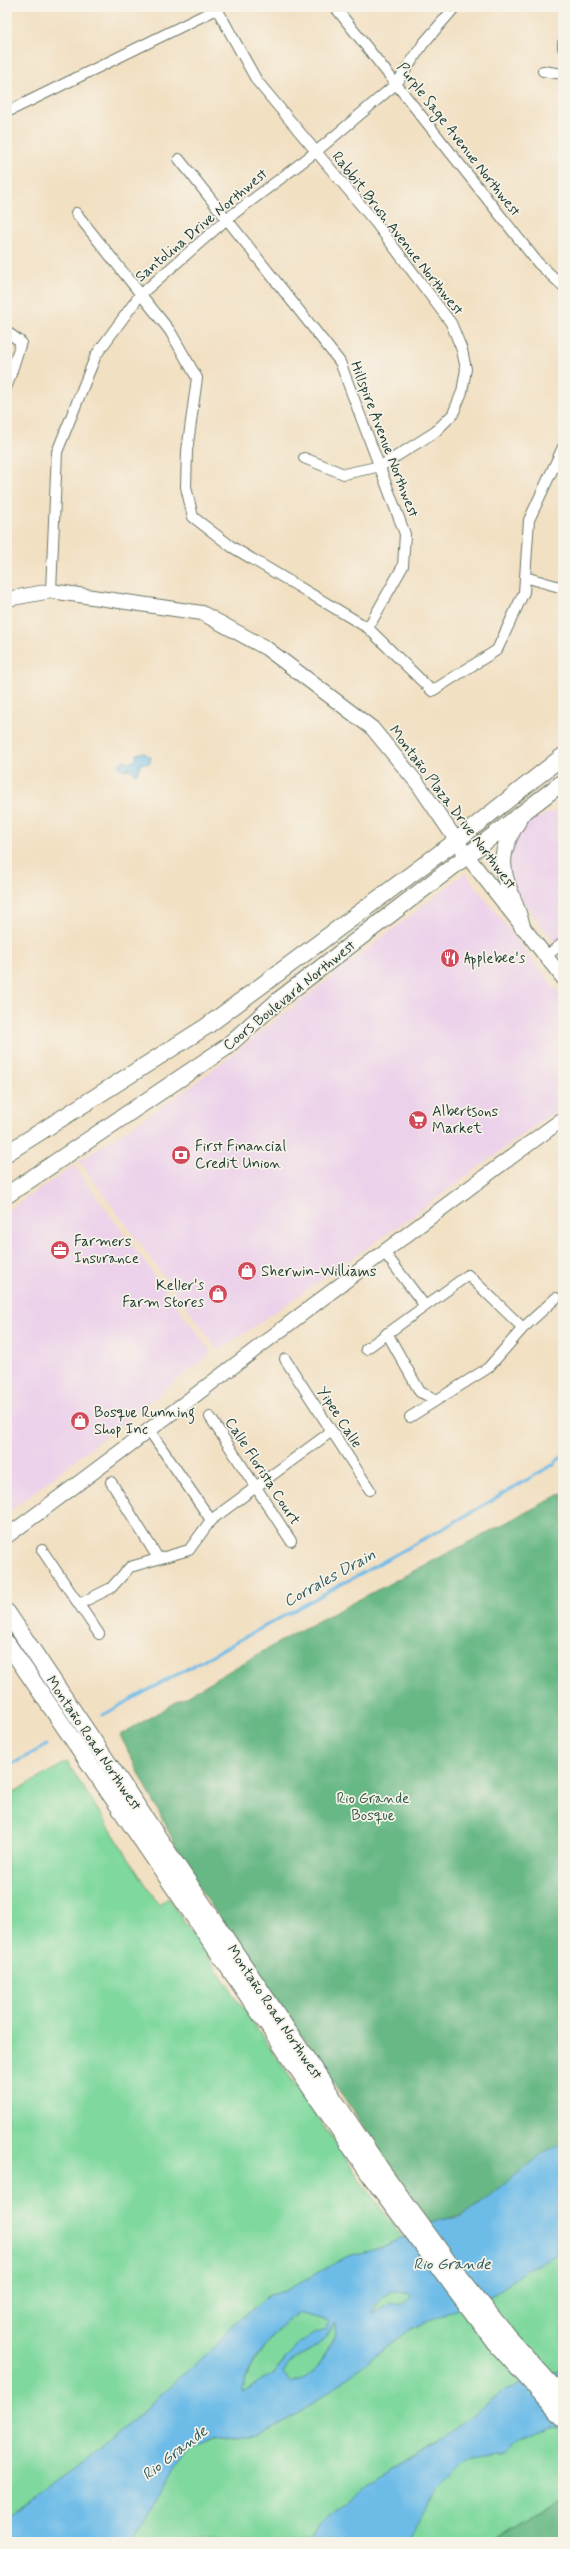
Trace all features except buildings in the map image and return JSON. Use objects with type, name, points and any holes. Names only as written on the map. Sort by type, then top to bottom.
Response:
[{"type":"main road","name":"Coors Boulevard Northwest","points":[[7,1153],[206,1026],[456,841],[563,756]]},
{"type":"main road","name":"Coors Boulevard Northwest","points":[[7,1195],[225,1048],[280,999],[563,782]]},
{"type":"main road","points":[[522,926],[515,901],[505,883],[502,866],[506,840],[524,812]]},
{"type":"main road","name":"Montaño Road Northwest","points":[[7,1612],[371,2177],[436,2266],[496,2344],[563,2418]]},
{"type":"main road","name":"Montaño Road Northwest","points":[[7,1643],[185,1889],[381,2169],[447,2260],[506,2334],[563,2397]]},
{"type":"street","name":"Purple Sage Avenue Northwest","points":[[335,7],[397,83],[538,263],[563,286]]},
{"type":"street","name":"Santolina Drive Northwest","points":[[51,591],[57,452],[96,355],[140,295],[228,218],[316,151],[397,83],[423,44],[455,7]]},
{"type":"street","points":[[7,112],[219,8]]},
{"type":"street","name":"Rabbit Brush Avenue Northwest","points":[[219,8],[257,81],[392,245],[451,323],[462,350],[466,369],[462,392],[453,414],[435,432],[381,466],[344,474],[304,458]]},
{"type":"street","points":[[563,43],[563,48]]},
{"type":"street","points":[[543,71],[563,74]]},
{"type":"street","name":"Hillspire Avenue Northwest","points":[[179,159],[228,218],[340,362],[381,466],[405,534],[403,566],[368,628]]},
{"type":"street","points":[[76,213],[170,331],[197,378],[187,451],[186,487],[193,517],[232,547],[368,628],[432,691],[498,650],[524,592],[529,520],[563,447]]},
{"type":"street","points":[[7,332],[21,342],[7,386]]},
{"type":"street","points":[[525,577],[563,588]]},
{"type":"street","name":"Montaño Plaza Drive Northwest","points":[[7,599],[51,591],[202,613],[266,648],[372,728],[418,784],[467,856],[563,978]]},
{"type":"street","points":[[546,956],[563,943]]},
{"type":"street","points":[[7,1536],[384,1252],[430,1215],[563,1119]]},
{"type":"street","points":[[384,1252],[426,1306]]},
{"type":"street","points":[[366,1349],[468,1275],[523,1328]]},
{"type":"street","points":[[410,1417],[488,1368],[523,1328],[556,1298]]},
{"type":"street","points":[[387,1333],[420,1392],[437,1400]]},
{"type":"street","name":"Yipee Calle","points":[[285,1359],[370,1490]]},
{"type":"street","name":"Calle Florista Court","points":[[210,1418],[291,1541]]},
{"type":"street","points":[[148,1430],[211,1520]]},
{"type":"street","points":[[79,1604],[111,1588],[130,1567],[188,1550],[211,1520],[255,1486],[332,1431]]},
{"type":"street","points":[[111,1482],[158,1558]]},
{"type":"street","points":[[42,1550],[98,1634]]},
{"type":"street","points":[[7,1620],[20,1632]]},
{"type":"shaded area","points":[[563,804],[563,953],[510,885],[506,872],[515,832],[529,820],[553,812]]},
{"type":"shaded area","points":[[465,873],[563,999],[563,1105],[410,1218],[219,1351],[79,1161],[184,1092]]},
{"type":"shaded area","points":[[74,1166],[212,1353],[7,1513],[7,1211]]},
{"type":"green space","name":"Rio Grande Bosque","points":[[563,1493],[563,2144],[540,2157],[473,2209],[431,2224],[191,1876],[120,1735],[291,1635]]},
{"type":"green space","points":[[67,1762],[159,1905],[168,1898],[363,2184],[403,2238],[381,2248],[348,2256],[286,2291],[270,2295],[229,2328],[214,2348],[164,2391],[150,2407],[87,2459],[7,2515],[7,1796]]},
{"type":"green space","points":[[563,2245],[563,2368],[367,2483],[324,2523],[311,2542],[132,2542],[168,2480],[191,2450],[213,2439],[259,2435],[303,2411],[412,2328],[495,2293],[529,2268],[554,2257]]},
{"type":"green space","points":[[393,2291],[406,2292],[411,2295],[404,2303],[388,2305],[373,2315],[376,2306],[382,2297]]},
{"type":"green space","points":[[298,2313],[329,2321],[327,2329],[315,2333],[284,2360],[273,2374],[243,2393],[249,2372],[263,2348],[281,2327]]},
{"type":"green space","points":[[336,2321],[336,2334],[314,2372],[306,2378],[291,2383],[283,2373],[295,2359],[319,2344],[327,2336]]},
{"type":"green space","points":[[551,2427],[560,2427],[563,2429],[563,2497],[489,2542],[405,2542],[436,2493],[467,2462],[504,2456],[520,2440]]},
{"type":"green space","points":[[563,2497],[563,2542],[489,2542]]},
{"type":"water","points":[[143,752],[151,757],[150,763],[141,764],[137,773],[134,773],[129,768],[126,770],[120,768],[119,764],[124,760],[129,762],[135,761],[137,754]]},
{"type":"water","name":"Rio Grande","points":[[563,2144],[563,2245],[554,2257],[529,2268],[495,2293],[412,2328],[303,2411],[259,2435],[213,2439],[191,2450],[168,2480],[132,2542],[7,2542],[7,2515],[87,2459],[150,2407],[164,2391],[214,2348],[229,2328],[270,2295],[286,2291],[348,2256],[381,2248],[440,2220],[457,2217],[478,2206],[540,2155]],"holes":[[[393,2291],[406,2292],[411,2295],[404,2303],[388,2304],[373,2314],[380,2300],[385,2295]],[[298,2313],[329,2321],[327,2329],[315,2333],[297,2345],[273,2374],[243,2393],[245,2383],[255,2360],[271,2337]],[[336,2322],[336,2335],[314,2372],[306,2378],[291,2383],[283,2373],[286,2368],[294,2359],[319,2344]]]},
{"type":"water","points":[[563,2368],[563,2427],[551,2427],[520,2440],[504,2456],[467,2462],[436,2493],[405,2542],[311,2542],[324,2523],[367,2483],[436,2443],[505,2390]]},
{"type":"waterway","name":"Corrales Drain","points":[[103,1715],[453,1523],[554,1464],[563,1455]]},
{"type":"waterway","name":"Corrales Drain","points":[[7,1767],[47,1745]]},
{"type":"place","name":"Applebee's","points":[[450,958]]},
{"type":"place","name":"Albertsons Market","points":[[418,1120]]},
{"type":"place","name":"First Financial Credit Union","points":[[181,1155]]},
{"type":"place","name":"Farmers Insurance","points":[[60,1250]]},
{"type":"place","name":"Sherwin-Williams","points":[[247,1271]]},
{"type":"place","name":"Keller's Farm Stores","points":[[218,1294]]},
{"type":"place","name":"Bosque Running Shop Inc","points":[[80,1421]]}]
